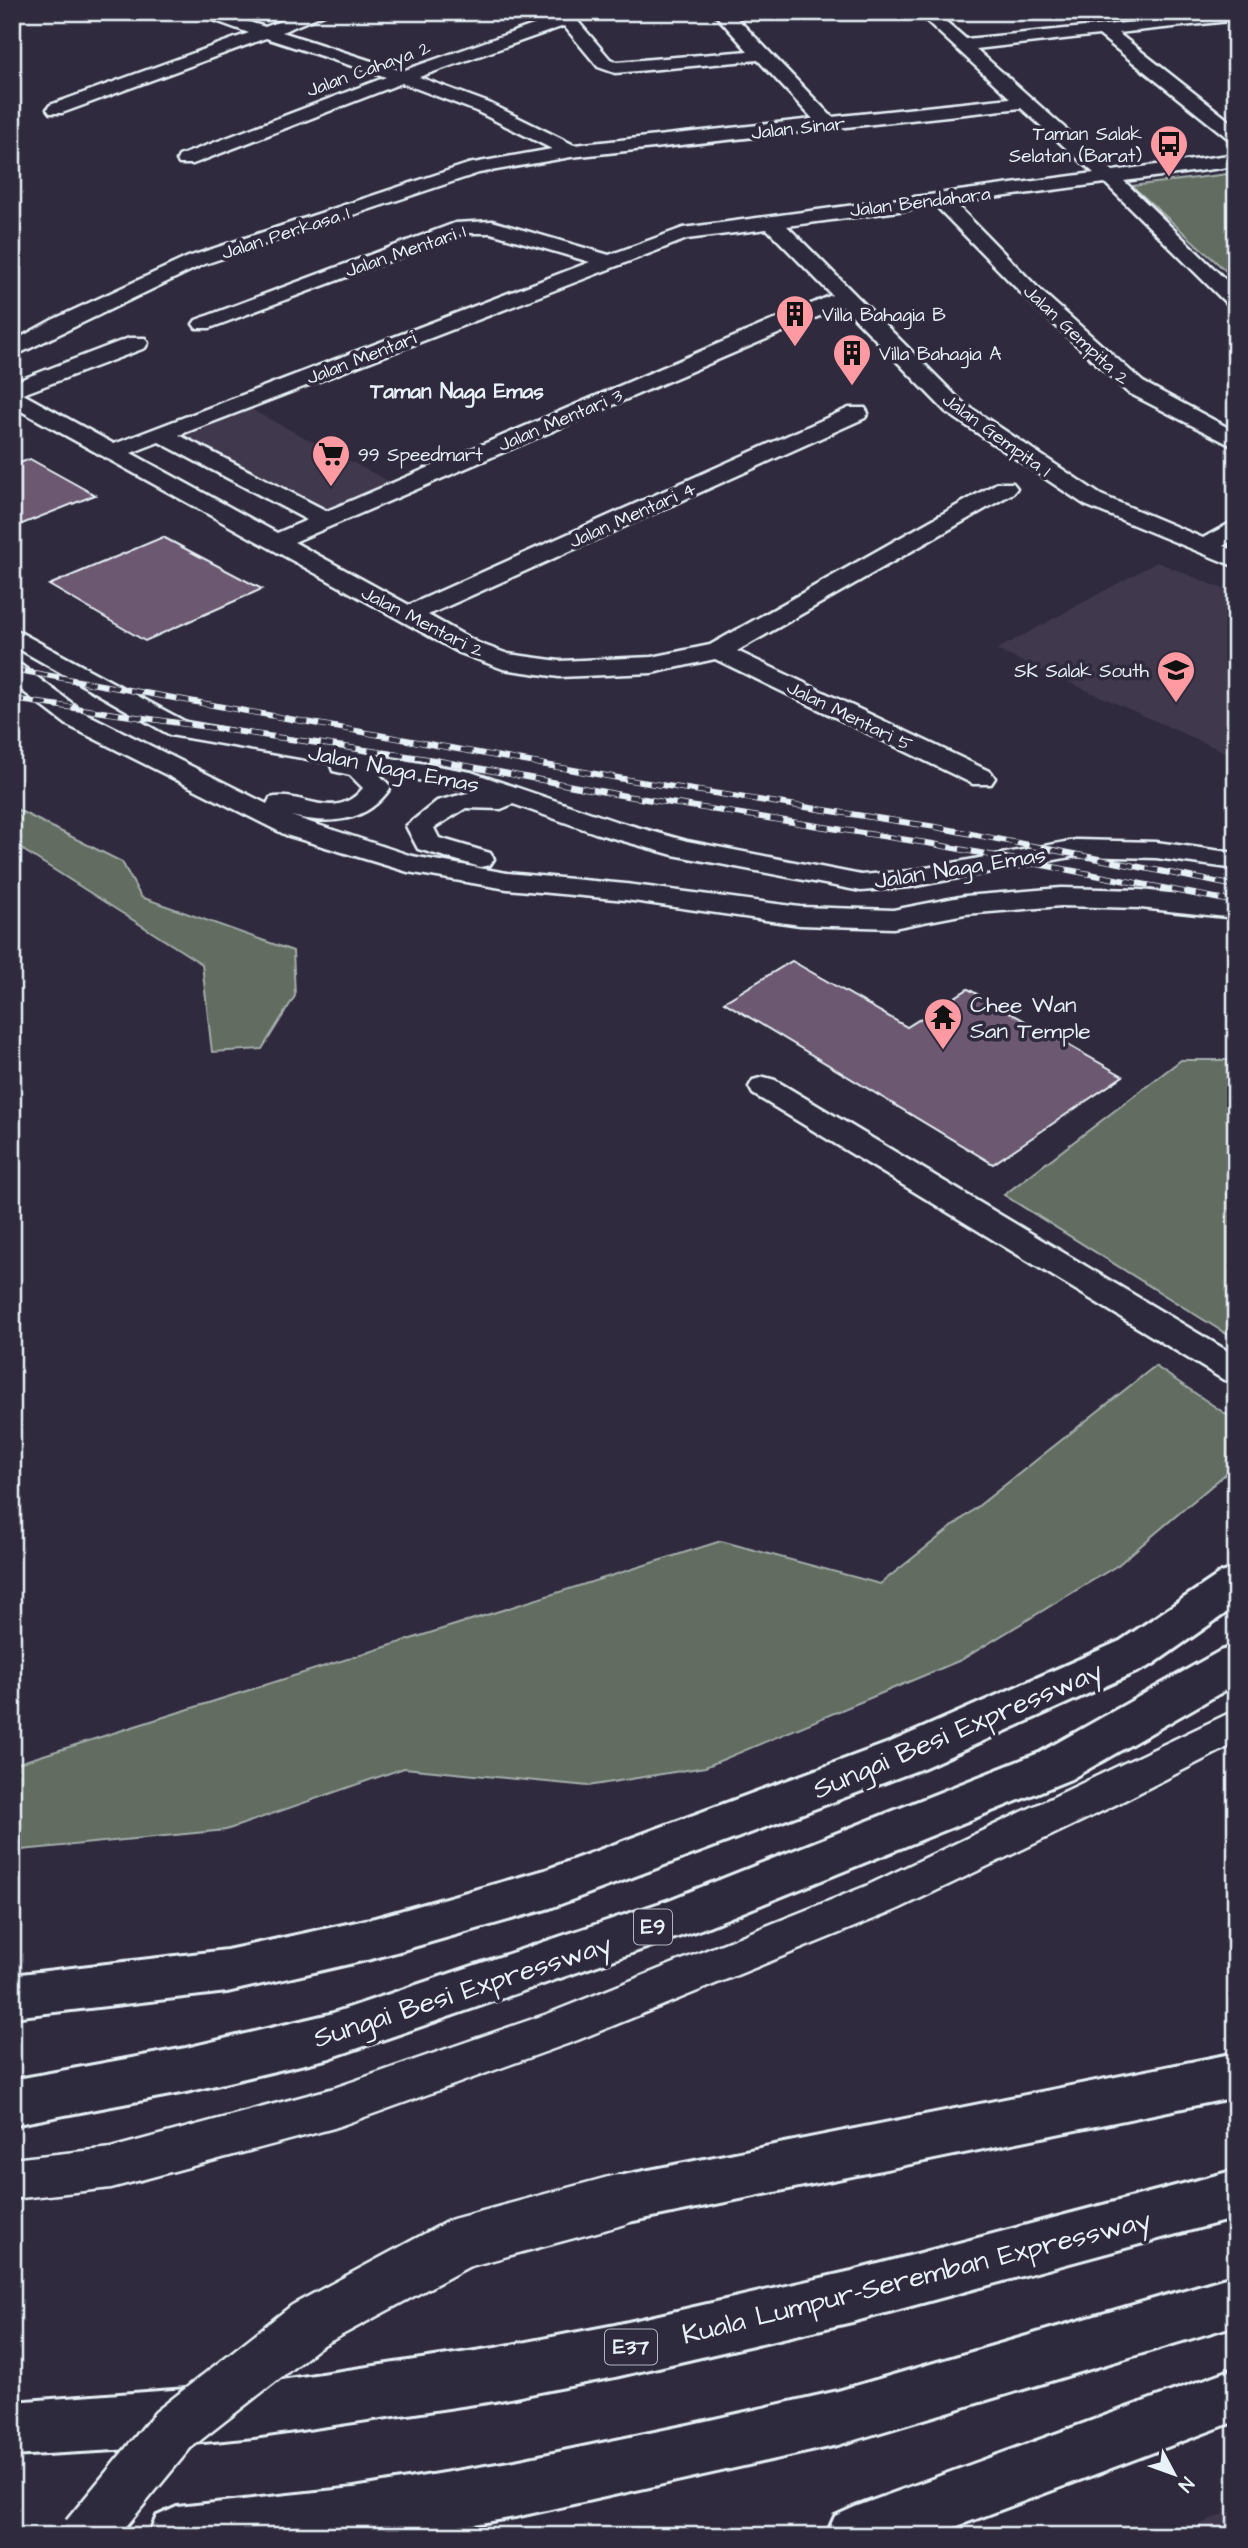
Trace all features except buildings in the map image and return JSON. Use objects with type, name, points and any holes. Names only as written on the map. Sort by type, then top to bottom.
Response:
[{"type":"highway","name":"Sungai Besi Expressway","points":[[12,1996],[70,1992],[227,1971],[374,1938],[550,1888],[907,1755],[1124,1659],[1236,1584]]},
{"type":"highway","name":"Sungai Besi Expressway","points":[[12,2103],[186,2070],[330,2036],[658,1925],[1055,1766],[1236,1663]]},
{"type":"highway","points":[[86,2536],[173,2430],[306,2326],[460,2244],[620,2200],[1236,2075]]},
{"type":"highway","name":"Kuala Lumpur–Seremban Expressway","points":[[12,2428],[108,2425],[449,2384],[813,2308],[1236,2194]]},
{"type":"highway","points":[[177,2536],[354,2516],[515,2489],[688,2452],[838,2418],[1236,2300]]},
{"type":"highway","points":[[855,2536],[1236,2394]]},
{"type":"street","points":[[199,12],[466,100],[521,123],[571,151]]},
{"type":"street","points":[[56,109],[321,12]]},
{"type":"street","points":[[721,12],[828,124]]},
{"type":"street","points":[[925,12],[1108,176],[1236,302]]},
{"type":"street","points":[[564,16],[604,63],[615,68],[760,55]]},
{"type":"street","name":"Jalan Cahaya 2","points":[[186,160],[564,16]]},
{"type":"street","points":[[961,46],[1229,16]]},
{"type":"street","points":[[1103,30],[1236,135]]},
{"type":"street","name":"Jalan Sinar","points":[[571,151],[1024,102]]},
{"type":"street","name":"Jalan Perkasa 1","points":[[12,351],[59,324],[195,261],[475,168],[571,151]]},
{"type":"street","name":"Jalan Bendahara","points":[[610,262],[683,234],[770,220],[1236,160]]},
{"type":"street","name":"Jalan Gempita 2","points":[[940,199],[1033,294],[1135,387],[1236,441]]},
{"type":"street","name":"Jalan Gempita 1","points":[[770,220],[954,407],[1093,499],[1236,560]]},
{"type":"street","name":"Jalan Mentari 1","points":[[203,324],[462,228],[496,228],[610,262]]},
{"type":"street","name":"Jalan Mentari","points":[[113,452],[610,262]]},
{"type":"street","name":"Jalan Mentari 3","points":[[275,542],[845,297]]},
{"type":"street","points":[[12,391],[137,343]]},
{"type":"street","name":"Jalan Mentari 2","points":[[12,397],[468,648],[503,661],[559,669],[652,665],[718,651],[1005,488]]},
{"type":"street","name":"Jalan Mentari 4","points":[[408,615],[857,412]]},
{"type":"street","points":[[161,434],[326,520]]},
{"type":"street","points":[[1205,547],[1236,527]]},
{"type":"street","name":"Jalan Naga Emas","points":[[12,635],[179,729],[359,769],[378,787],[371,798],[351,811],[318,814],[289,807],[159,761]]},
{"type":"street","name":"Jalan Mentari 5","points":[[718,651],[982,778]]},
{"type":"street","name":"Jalan Naga Emas","points":[[12,670],[76,719],[296,829],[408,864],[507,881],[626,892],[800,916],[893,919],[965,905],[1061,897],[1140,899],[1236,909]]},
{"type":"street","name":"Jalan Naga Emas","points":[[179,729],[471,780],[605,827]]},
{"type":"street","name":"Jalan Naga Emas","points":[[626,892],[488,861],[428,843],[420,825],[436,810],[462,799],[495,800],[683,849],[861,883],[910,879],[1076,848],[1156,850],[1236,861]]},
{"type":"street","points":[[764,1087],[1236,1372]]},
{"type":"street","points":[[12,2179],[111,2168],[334,2108],[563,2027],[881,1898],[1102,1793],[1236,1725]]},
{"type":"shaded area","points":[[1236,173],[1236,280],[1132,186]]},
{"type":"shaded area","points":[[244,406],[396,485],[328,514],[173,434]]},
{"type":"shaded area","name":"SK Salak South","points":[[1157,562],[1236,594],[1236,757],[996,650]]},
{"type":"shaded area","points":[[12,807],[122,862],[141,897],[293,951],[295,996],[262,1049],[212,1052],[202,964],[12,843]]},
{"type":"shaded area","points":[[1181,1060],[1236,1060],[1236,1340],[1004,1195]]},
{"type":"shaded area","points":[[1155,1366],[1236,1421],[1236,1465],[1118,1565],[961,1660],[705,1767],[588,1786],[404,1768],[226,1830],[12,1851],[12,1765],[721,1541],[880,1584]]},
{"type":"shaded area","points":[[1236,2510],[1236,2536],[1177,2536],[1211,2519]]},
{"type":"railway","points":[[12,669],[635,781],[936,827],[1236,886]]},
{"type":"railway","points":[[12,699],[435,760],[626,796],[933,844],[1236,902]]},
{"type":"place","name":"Taman Salak Selatan (Barat)","points":[[1169,178]]},
{"type":"place","name":"Villa Bahagia B","points":[[795,348]]},
{"type":"place","name":"Villa Bahagia A","points":[[852,387]]},
{"type":"place","name":"99 Speedmart","points":[[331,488]]},
{"type":"place","name":"SK Salak South","points":[[1176,704]]},
{"type":"place","name":"Chee Wan San Temple","points":[[943,1051]]},
{"type":"district","name":"Taman Naga Emas","points":[[457,391]]}]
